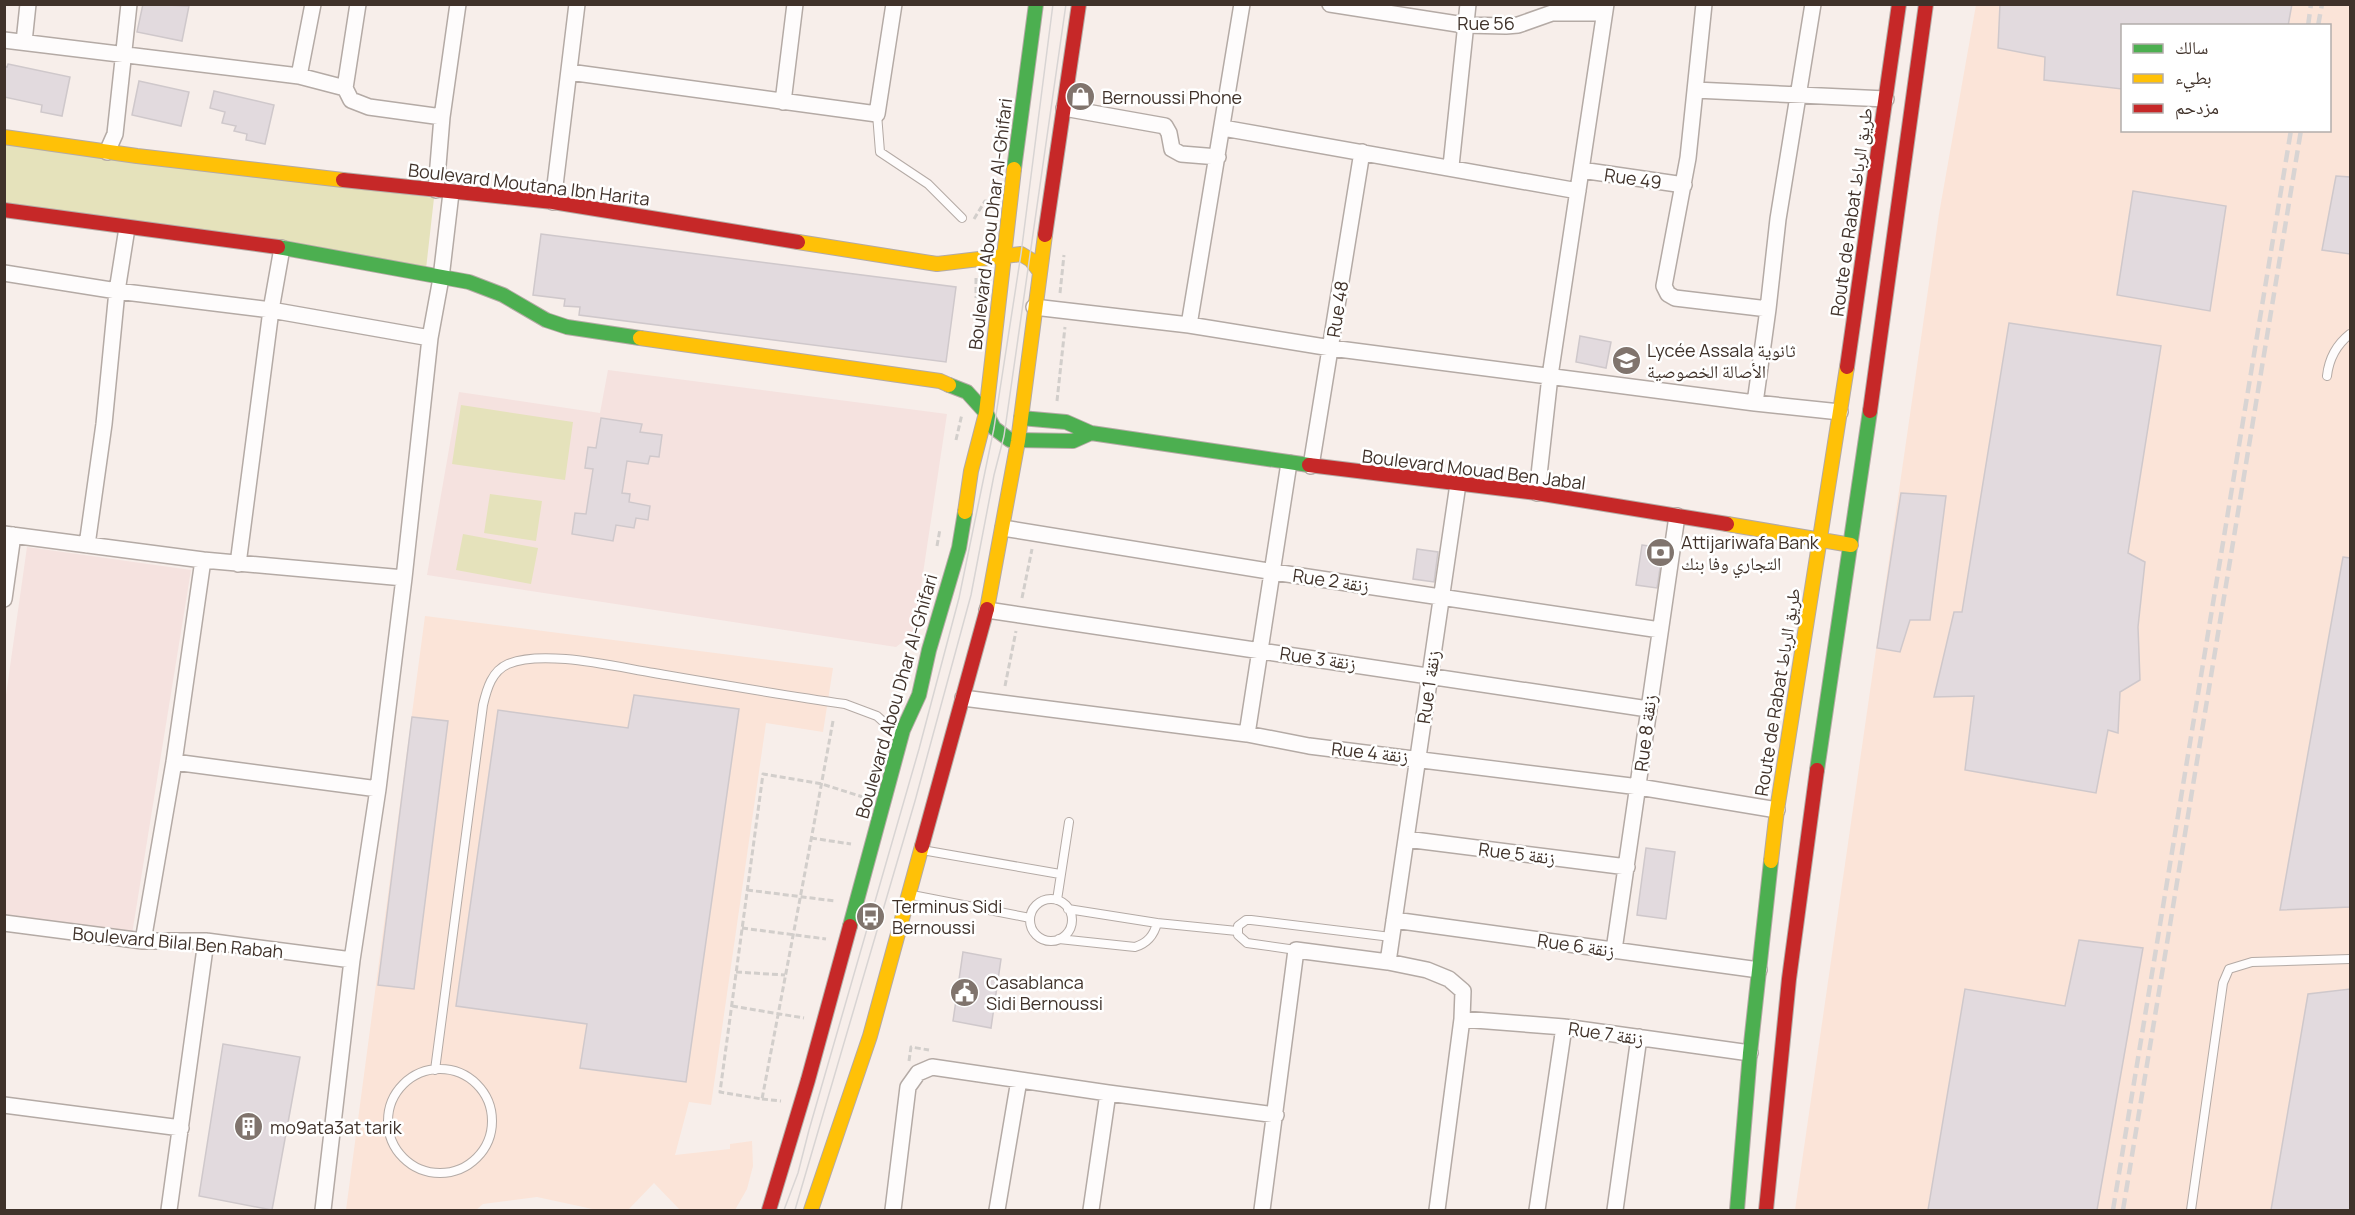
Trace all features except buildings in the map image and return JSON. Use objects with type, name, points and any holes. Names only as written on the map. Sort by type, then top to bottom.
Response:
[{"type":"street","points":[[24,42],[28,4]]},
{"type":"street","points":[[107,152],[115,134],[129,4]]},
{"type":"street","points":[[299,76],[314,4]]},
{"type":"street","points":[[358,4],[345,88],[351,100],[369,107],[442,117]]},
{"type":"street","points":[[323,1210],[352,960],[378,789],[404,578],[430,338],[441,278],[442,117],[458,4]]},
{"type":"street","points":[[553,201],[577,4]]},
{"type":"street","points":[[783,102],[795,4]]},
{"type":"street","points":[[569,72],[877,114],[894,4]]},
{"type":"street","name":"Boulevard Abou Dhar Al-Ghifari","points":[[769,1210],[808,1080],[901,738],[919,695],[929,650],[959,548],[971,471],[986,413],[1003,255],[1036,4]]},
{"type":"street","points":[[811,1210],[870,1036],[987,610],[1018,441],[1034,307],[1079,4]]},
{"type":"street","points":[[1189,325],[1242,4]]},
{"type":"street","name":"Rue 56","points":[[1330,4],[1464,25],[1506,26],[1518,25],[1552,13],[1605,9]]},
{"type":"street","points":[[1451,166],[1468,4]]},
{"type":"street","points":[[1704,4],[1684,185],[1664,286],[1668,294],[1675,298],[1768,309]]},
{"type":"street","points":[[1755,403],[1778,219],[1813,4]]},
{"type":"street","name":"Route de Rabat طريق الرباط","points":[[1737,1210],[1750,1053],[1777,810],[1840,412],[1899,4]]},
{"type":"street","points":[[1766,1210],[1789,979],[1807,840],[1851,544],[1926,4]]},
{"type":"street","points":[[1537,493],[1550,376],[1605,9]]},
{"type":"street","points":[[4,40],[299,76],[345,88]]},
{"type":"street","points":[[1695,90],[1886,99]]},
{"type":"street","points":[[1064,108],[1165,126],[1172,149],[1181,154],[1218,158]]},
{"type":"street","points":[[1223,128],[1578,190]]},
{"type":"street","name":"Boulevard Moutana Ibn Harita","points":[[4,137],[107,152],[443,192],[553,201],[937,264],[1021,254],[1031,260],[1040,272]]},
{"type":"street","name":"Rue 48","points":[[1311,466],[1362,152]]},
{"type":"street","name":"Rue 49","points":[[1581,170],[1684,185]]},
{"type":"street","points":[[4,210],[282,248],[469,282],[485,287],[546,320],[567,327],[940,381],[966,392],[986,413],[999,433],[1010,440],[1018,441]]},
{"type":"street","points":[[87,545],[104,424],[117,291],[127,228]]},
{"type":"street","points":[[238,564],[271,310],[282,248]]},
{"type":"street","points":[[4,273],[117,291],[271,310],[430,338]]},
{"type":"street","points":[[1034,307],[1189,325],[1331,348],[1840,412]]},
{"type":"street","name":"Boulevard Mouad Ben Jabal","points":[[1020,418],[1067,421],[1091,433],[1289,464],[1537,493],[1851,544]]},
{"type":"street","name":"Boulevard Mouad Ben Jabal","points":[[1018,441],[1073,441],[1091,433]]},
{"type":"street","points":[[1247,734],[1289,464]]},
{"type":"street","name":"Rue 1 زنقة","points":[[1388,962],[1458,484]]},
{"type":"street","name":"Rue 8 زنقة","points":[[1614,950],[1628,867],[1648,709],[1677,516]]},
{"type":"street","name":"Rue 2 زنقة","points":[[1003,528],[1274,572],[1660,630]]},
{"type":"street","points":[[4,599],[9,535],[238,564],[404,578]]},
{"type":"street","points":[[143,940],[174,762],[203,560]]},
{"type":"street","name":"Rue 3 زنقة","points":[[987,610],[1648,709]]},
{"type":"street","name":"Rue 4 زنقة","points":[[963,698],[1247,734],[1310,746],[1639,787],[1777,810]]},
{"type":"street","points":[[174,762],[378,789]]},
{"type":"street","name":"Rue 5 زنقة","points":[[1406,839],[1628,867]]},
{"type":"street","name":"Rue 6 زنقة","points":[[1394,920],[1759,970]]},
{"type":"street","name":"Boulevard Bilal Ben Rabah","points":[[4,923],[143,940],[206,941],[352,960]]},
{"type":"street","points":[[169,1210],[206,941]]},
{"type":"street","points":[[1262,1210],[1296,950],[1388,962],[1427,970],[1449,979],[1463,991],[1462,1019],[1437,1210]]},
{"type":"street","name":"Rue 7 زنقة","points":[[1462,1019],[1564,1027],[1750,1053]]},
{"type":"street","points":[[1537,1210],[1564,1027]]},
{"type":"street","points":[[1616,1210],[1639,1038]]},
{"type":"street","points":[[893,1210],[908,1087],[918,1073],[932,1067],[1276,1115]]},
{"type":"street","points":[[997,1210],[1019,1080]]},
{"type":"street","points":[[1091,1210],[1108,1093]]},
{"type":"street","points":[[4,1105],[181,1128]]},
{"type":"lane","points":[[877,114],[880,152],[928,184],[962,218]]},
{"type":"lane","points":[[2327,376],[2332,354],[2350,334]]},
{"type":"lane","points":[[435,1070],[483,705],[486,690],[499,669],[523,660],[575,660],[845,704],[877,716],[901,738]]},
{"type":"lane","points":[[1057,900],[1069,822]]},
{"type":"lane","points":[[922,850],[1060,874]]},
{"type":"lane","points":[[910,895],[1030,918]]},
{"type":"lane","points":[[1157,922],[1152,937],[1135,947],[1059,939],[1044,940],[1038,937],[1030,925],[1030,918],[1032,911],[1042,901],[1057,900],[1068,909],[1237,931]]},
{"type":"lane","points":[[1059,939],[1065,936],[1071,923],[1068,909]]},
{"type":"lane","points":[[1296,950],[1247,943],[1240,939],[1237,931],[1242,922],[1251,920],[1391,937]]},
{"type":"lane","points":[[2190,1210],[2223,983],[2229,969],[2252,962],[2350,959]]},
{"type":"lane","points":[[435,1070],[453,1071],[469,1078],[482,1091],[490,1107],[492,1125],[488,1142],[477,1157],[463,1168],[446,1173],[428,1172],[413,1166],[401,1156],[392,1142],[388,1126],[389,1110],[395,1095],[406,1082],[419,1074],[435,1070]]},
{"type":"path","points":[[762,1099],[834,721]]},
{"type":"path","points":[[781,1101],[720,1092],[763,774],[822,784],[876,801]]},
{"type":"path","points":[[811,838],[852,844]]},
{"type":"path","points":[[747,890],[843,902]]},
{"type":"path","points":[[742,928],[831,939]]},
{"type":"path","points":[[736,972],[785,975]]},
{"type":"path","points":[[732,1006],[806,1019]]},
{"type":"path","points":[[907,1071],[910,1047],[933,1051]]},
{"type":"shaded area","points":[[1976,5],[2350,5],[2350,1210],[1795,1210],[1939,214]]},
{"type":"shaded area","points":[[4,138],[434,198],[426,269],[5,209]]},
{"type":"shaded area","points":[[608,370],[947,414],[914,633],[896,647],[427,575],[459,392],[600,413]]},
{"type":"shaded area","points":[[461,405],[573,422],[565,480],[452,464]]},
{"type":"shaded area","points":[[490,494],[542,501],[536,541],[484,533]]},
{"type":"shaded area","points":[[463,534],[538,548],[531,584],[456,570]]},
{"type":"shaded area","points":[[27,547],[191,570],[132,934],[5,916],[4,709]]},
{"type":"shaded area","points":[[425,616],[833,668],[823,732],[766,723],[711,1105],[689,1102],[675,1155],[730,1149],[730,1144],[752,1141],[753,1166],[747,1189],[735,1210],[680,1210],[654,1183],[628,1210],[597,1210],[537,1197],[483,1204],[476,1210],[346,1210]]},
{"type":"tram line","points":[[784,1210],[798,1173],[919,749],[959,598],[994,428],[1021,254],[1053,4]]},
{"type":"tram line","points":[[795,1210],[915,801],[971,595],[994,475],[1004,436],[1066,4]]},
{"type":"railway","points":[[2308,24],[2311,4]]},
{"type":"railway","points":[[2318,24],[2322,4]]},
{"type":"railway","points":[[2113,1210],[2291,132]]},
{"type":"railway","points":[[2123,1210],[2301,132]]},
{"type":"traffic: fast","points":[[1014,169],[1036,4]]},
{"type":"traffic: fast","points":[[278,247],[469,282],[503,295],[546,320],[567,327],[640,338]]},
{"type":"traffic: fast","points":[[949,385],[967,392],[986,413],[994,428],[1010,440],[1073,441],[1091,433]]},
{"type":"traffic: fast","points":[[1817,770],[1870,411]]},
{"type":"traffic: fast","points":[[1021,418],[1066,422],[1091,433],[1309,465]]},
{"type":"traffic: fast","points":[[850,926],[903,730],[919,695],[929,650],[959,548],[965,512]]},
{"type":"traffic: fast","points":[[1737,1210],[1750,1053],[1771,861]]},
{"type":"traffic: slow","points":[[4,137],[137,156],[343,180]]},
{"type":"traffic: slow","points":[[965,512],[971,471],[986,413],[1014,169]]},
{"type":"traffic: slow","points":[[987,609],[1018,441],[1045,235]]},
{"type":"traffic: slow","points":[[798,242],[937,264],[1021,254],[1031,260],[1040,272]]},
{"type":"traffic: slow","points":[[640,338],[940,381],[949,385]]},
{"type":"traffic: slow","points":[[1771,861],[1777,810],[1847,367]]},
{"type":"traffic: slow","points":[[1727,524],[1851,545]]},
{"type":"traffic: slow","points":[[811,1210],[870,1036],[922,846]]},
{"type":"traffic: jam","points":[[1045,235],[1079,4]]},
{"type":"traffic: jam","points":[[1847,367],[1899,4]]},
{"type":"traffic: jam","points":[[1870,411],[1926,4]]},
{"type":"traffic: jam","points":[[343,180],[553,202],[798,242]]},
{"type":"traffic: jam","points":[[4,210],[278,247]]},
{"type":"traffic: jam","points":[[1309,465],[1537,493],[1727,524]]},
{"type":"traffic: jam","points":[[922,846],[987,609]]},
{"type":"traffic: jam","points":[[1766,1210],[1789,979],[1817,770]]},
{"type":"traffic: jam","points":[[769,1210],[808,1080],[850,926]]},
{"type":"place","name":"Bernoussi Phone","points":[[1081,97]]},
{"type":"place","name":"Lycée Assala ثانوية الأصالة الخصوصية","points":[[1626,360]]},
{"type":"place","name":"Attijariwafa Bank التجاري وفا بنك","points":[[1660,552]]},
{"type":"place","name":"Terminus Sidi Bernoussi","points":[[871,916]]},
{"type":"place","name":"Casablanca Sidi Bernoussi","points":[[965,992]]},
{"type":"place","name":"mo9ata3at tarik","points":[[249,1127]]}]
